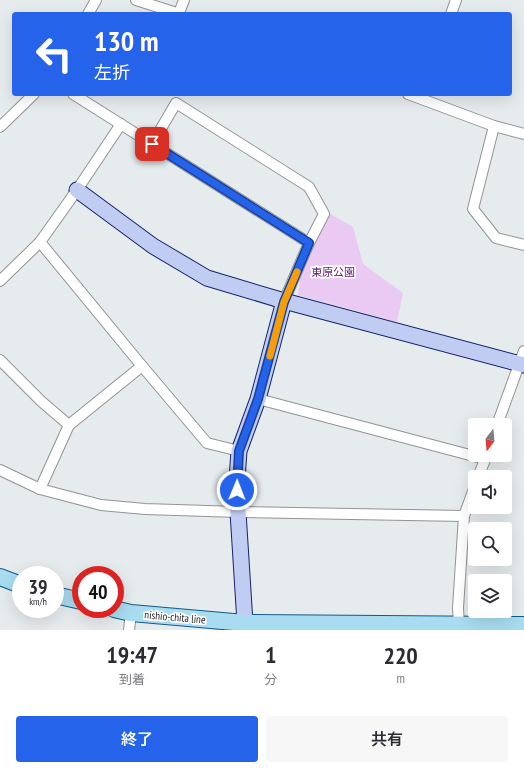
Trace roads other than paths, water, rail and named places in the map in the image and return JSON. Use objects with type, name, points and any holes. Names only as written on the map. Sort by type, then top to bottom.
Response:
[{"type":"main road","points":[[0,577],[12,582]]},
{"type":"main road","name":"nishio-chita line","points":[[124,612],[245,622],[524,625]]},
{"type":"street","points":[[89,12],[96,0]]},
{"type":"street","points":[[136,0],[174,12]]},
{"type":"street","points":[[181,12],[184,0]]},
{"type":"street","points":[[452,12],[456,0]]},
{"type":"street","points":[[1,124],[32,96]]},
{"type":"street","points":[[76,96],[309,243]]},
{"type":"street","points":[[421,96],[494,126],[524,134]]},
{"type":"street","points":[[152,144],[176,103],[309,187],[324,214],[309,243],[284,302],[258,399],[239,451],[237,480],[238,512],[245,622]]},
{"type":"street","points":[[0,281],[40,242],[121,124]]},
{"type":"street","points":[[494,126],[473,209],[496,238],[524,245]]},
{"type":"street","points":[[77,190],[153,246],[207,278],[284,302],[522,360],[501,418]]},
{"type":"street","points":[[40,242],[207,443],[239,451]]},
{"type":"street","points":[[0,360],[69,425]]},
{"type":"street","points":[[40,489],[69,425],[142,366]]},
{"type":"street","points":[[258,399],[468,452]]},
{"type":"street","points":[[0,470],[40,489],[101,505],[145,509],[238,512],[464,516]]},
{"type":"street","points":[[459,624],[458,608],[464,516],[468,505]]},
{"type":"street","points":[[129,630],[130,613]]},
{"type":"park label","name":"東原公園","points":[[333,272]]}]
